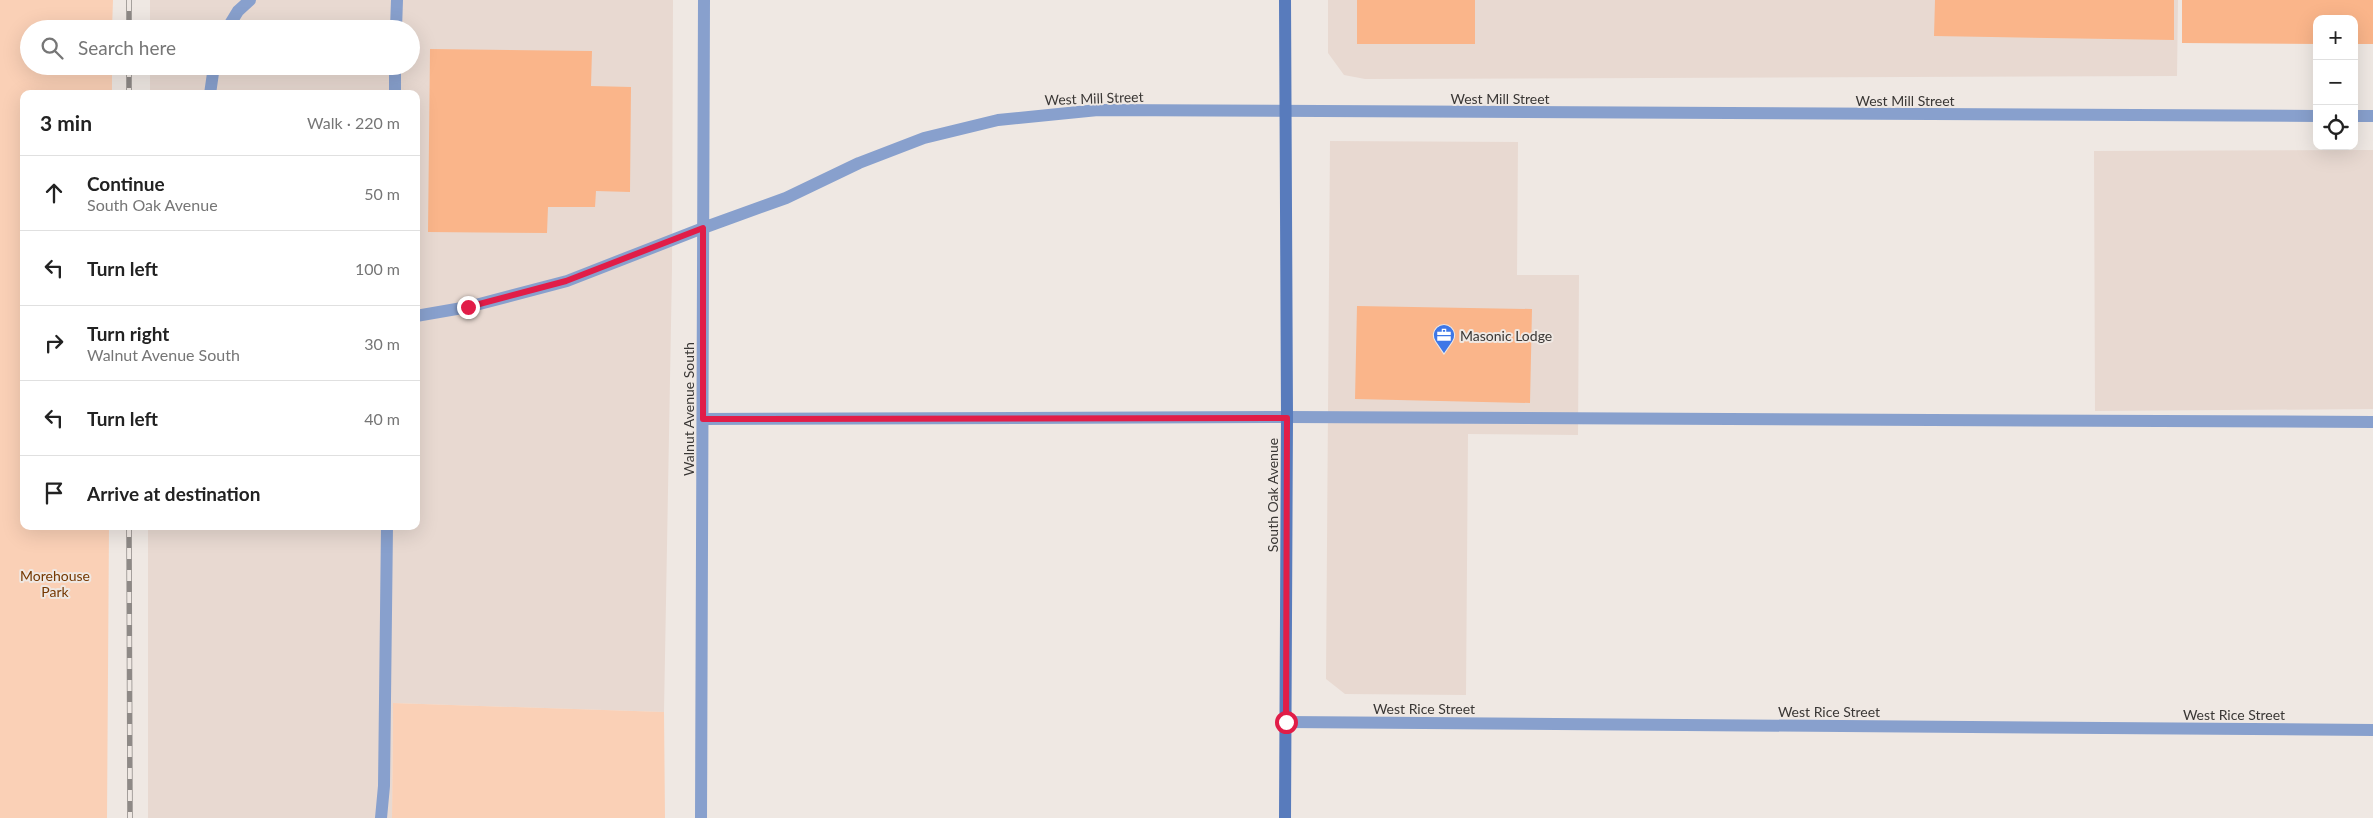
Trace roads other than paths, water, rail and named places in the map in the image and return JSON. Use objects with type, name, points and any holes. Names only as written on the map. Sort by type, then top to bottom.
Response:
[{"type":"main road","name":"South Oak Avenue","points":[[1285,0],[1287,112],[1285,818]]},
{"type":"street","points":[[232,20],[238,11],[250,0]]},
{"type":"street","points":[[396,0],[396,20]]},
{"type":"street","name":"Walnut Avenue South","points":[[702,818],[704,0]]},
{"type":"street","points":[[211,90],[213,75]]},
{"type":"street","points":[[395,75],[395,90]]},
{"type":"street","name":"West Mill Street","points":[[420,315],[468,307],[566,281],[786,198],[859,163],[924,138],[998,120],[1098,110],[2313,116]]},
{"type":"street","points":[[2358,116],[2373,116]]},
{"type":"street","points":[[703,419],[1287,418],[2373,422]]},
{"type":"street","points":[[381,818],[384,786],[387,530]]},
{"type":"street","name":"West Rice Street","points":[[1286,722],[2373,730]]},
{"type":"railway","points":[[129,0],[129,20]]},
{"type":"railway","points":[[129,75],[129,90]]},
{"type":"railway","points":[[129,530],[130,818]]},
{"type":"place","name":"Masonic Lodge","points":[[1444,354]]},
{"type":"park label","name":"Morehouse Park","points":[[55,584]]}]
